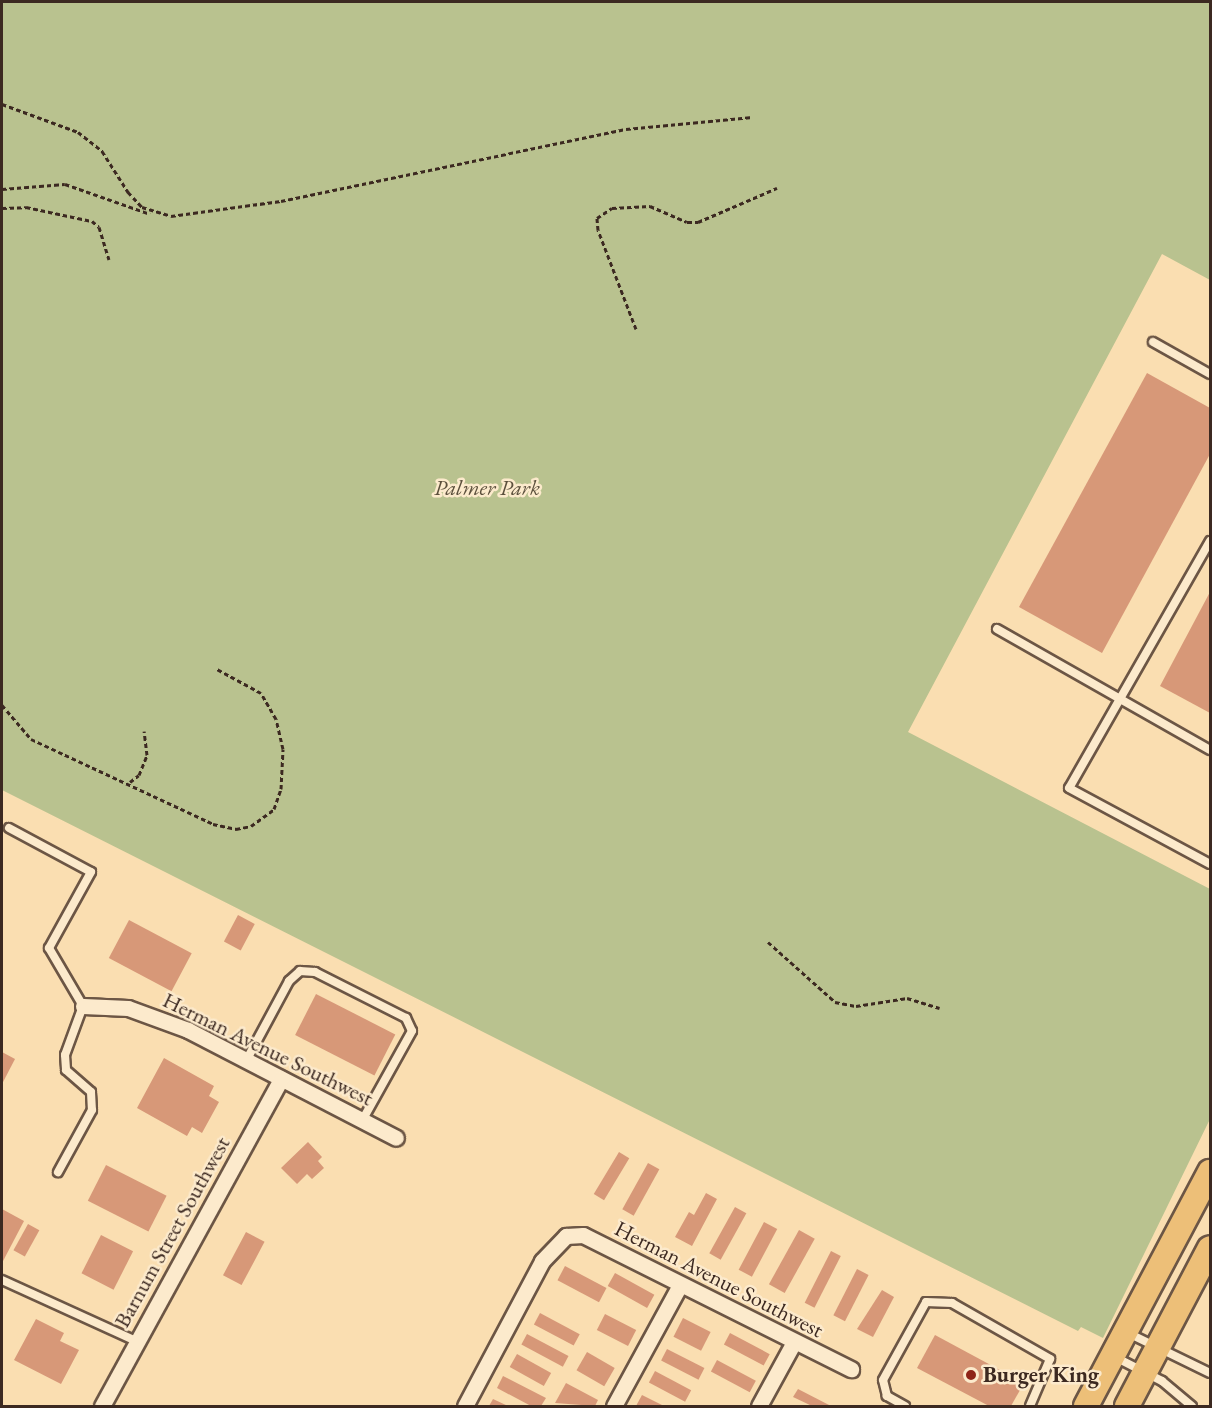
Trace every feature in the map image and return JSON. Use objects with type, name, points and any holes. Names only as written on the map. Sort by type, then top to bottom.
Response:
[{"type":"main road","points":[[1086,1407],[1210,1172]]},
{"type":"main road","points":[[1127,1407],[1210,1248]]},
{"type":"street","name":"Herman Avenue Southwest","points":[[82,1006],[117,1006],[148,1014],[396,1138]]},
{"type":"street","name":"Barnum Street Southwest","points":[[102,1407],[281,1079]]},
{"type":"street","name":"Herman Avenue Southwest","points":[[465,1407],[542,1261],[566,1236],[583,1235],[851,1369]]},
{"type":"street","points":[[614,1407],[680,1285]]},
{"type":"street","points":[[759,1407],[794,1342]]},
{"type":"lane","points":[[1154,342],[1210,374]]},
{"type":"lane","points":[[1210,541],[1069,788],[1210,864]]},
{"type":"lane","points":[[997,629],[1210,750]]},
{"type":"lane","points":[[9,828],[91,872],[50,948],[82,1006],[65,1055],[66,1070],[91,1092],[92,1110],[58,1172]]},
{"type":"lane","points":[[246,1061],[289,981],[300,971],[315,972],[406,1018],[412,1031],[362,1121]]},
{"type":"lane","points":[[2,1280],[138,1342]]},
{"type":"lane","points":[[905,1407],[887,1396],[884,1380],[926,1302],[952,1303],[1050,1359],[1030,1407]]},
{"type":"lane","points":[[1127,1333],[1210,1374]]},
{"type":"lane","points":[[1113,1356],[1145,1373],[1192,1407]]},
{"type":"path","points":[[2,104],[53,121],[90,141],[102,151],[128,192],[148,212],[158,215],[220,212],[281,201],[626,129],[752,117]]},
{"type":"path","points":[[2,189],[65,184],[158,215]]},
{"type":"path","points":[[636,328],[598,230],[597,218],[612,208],[650,206],[698,222],[777,188]]},
{"type":"path","points":[[2,208],[26,207],[93,221],[99,227],[109,260]]},
{"type":"path","points":[[2,705],[31,739],[224,829],[251,826],[274,809],[284,766],[276,719],[251,685],[217,669]]},
{"type":"path","points":[[129,783],[139,775],[147,755],[144,730]]},
{"type":"path","points":[[768,942],[835,1002],[856,1006],[907,998],[939,1008]]},
{"type":"green space","name":"Palmer Park","points":[[2,2],[1210,2],[1210,280],[1162,254],[908,732],[1210,889],[1210,1119],[1103,1338],[1081,1327],[1078,1331],[2,790]]},
{"type":"building","points":[[1147,373],[1210,408],[1210,454],[1102,653],[1019,607]]},
{"type":"building","points":[[1210,592],[1210,713],[1160,686]]},
{"type":"building","points":[[238,915],[255,924],[241,950],[224,941]]},
{"type":"building","points":[[129,920],[192,953],[172,991],[109,958]]},
{"type":"building","points":[[316,994],[395,1034],[374,1075],[295,1035]]},
{"type":"building","points":[[2,1052],[15,1059],[2,1084]]},
{"type":"building","points":[[164,1058],[214,1086],[209,1096],[219,1102],[202,1133],[192,1127],[187,1136],[137,1108]]},
{"type":"building","points":[[308,1142],[322,1157],[318,1161],[324,1168],[312,1179],[307,1174],[297,1184],[281,1168]]},
{"type":"building","points":[[619,1152],[629,1158],[604,1200],[594,1194]]},
{"type":"building","points":[[648,1163],[659,1169],[634,1216],[622,1209]]},
{"type":"building","points":[[106,1165],[167,1196],[148,1232],[88,1201]]},
{"type":"building","points":[[706,1193],[717,1199],[692,1246],[675,1237],[689,1212],[694,1215]]},
{"type":"building","points":[[735,1207],[746,1213],[721,1260],[709,1253]]},
{"type":"building","points":[[2,1209],[24,1221],[2,1263]]},
{"type":"building","points":[[764,1222],[777,1229],[752,1277],[739,1270]]},
{"type":"building","points":[[28,1224],[39,1230],[25,1257],[13,1250]]},
{"type":"building","points":[[799,1230],[815,1239],[785,1293],[769,1284]]},
{"type":"building","points":[[246,1232],[265,1242],[242,1285],[223,1275]]},
{"type":"building","points":[[101,1235],[133,1251],[114,1290],[81,1273]]},
{"type":"building","points":[[831,1251],[841,1256],[814,1308],[805,1303]]},
{"type":"building","points":[[565,1266],[606,1288],[599,1302],[557,1280]]},
{"type":"building","points":[[857,1269],[869,1275],[845,1321],[833,1315]]},
{"type":"building","points":[[615,1273],[654,1295],[647,1308],[608,1286]]},
{"type":"building","points":[[882,1290],[894,1297],[873,1337],[857,1329]]},
{"type":"building","points":[[540,1313],[580,1334],[574,1346],[534,1324]]},
{"type":"building","points":[[605,1314],[636,1330],[628,1346],[597,1330]]},
{"type":"building","points":[[683,1318],[711,1332],[701,1351],[673,1337]]},
{"type":"building","points":[[36,1319],[64,1333],[60,1341],[79,1350],[61,1384],[14,1360]]},
{"type":"building","points":[[730,1333],[770,1354],[764,1366],[724,1344]]},
{"type":"building","points":[[527,1334],[568,1356],[563,1367],[521,1345]]},
{"type":"building","name":"Burger King","points":[[935,1335],[1024,1383],[1011,1406],[989,1406],[917,1368]]},
{"type":"building","points":[[667,1349],[704,1368],[699,1380],[661,1361]]},
{"type":"building","points":[[587,1352],[615,1368],[604,1386],[576,1370]]},
{"type":"building","points":[[517,1354],[551,1373],[544,1386],[510,1367]]},
{"type":"building","points":[[717,1360],[756,1381],[750,1392],[711,1371]]},
{"type":"building","points":[[655,1371],[691,1390],[685,1402],[649,1382]]},
{"type":"building","points":[[503,1376],[546,1398],[541,1406],[531,1406],[497,1388]]},
{"type":"building","points":[[566,1383],[598,1400],[595,1406],[555,1403]]},
{"type":"building","points":[[798,1389],[831,1406],[812,1406],[793,1397]]},
{"type":"building","points":[[642,1395],[664,1406],[636,1406]]},
{"type":"building","points":[[493,1399],[508,1406],[489,1406]]},
{"type":"place","name":"Burger King","points":[[971,1375]]}]
